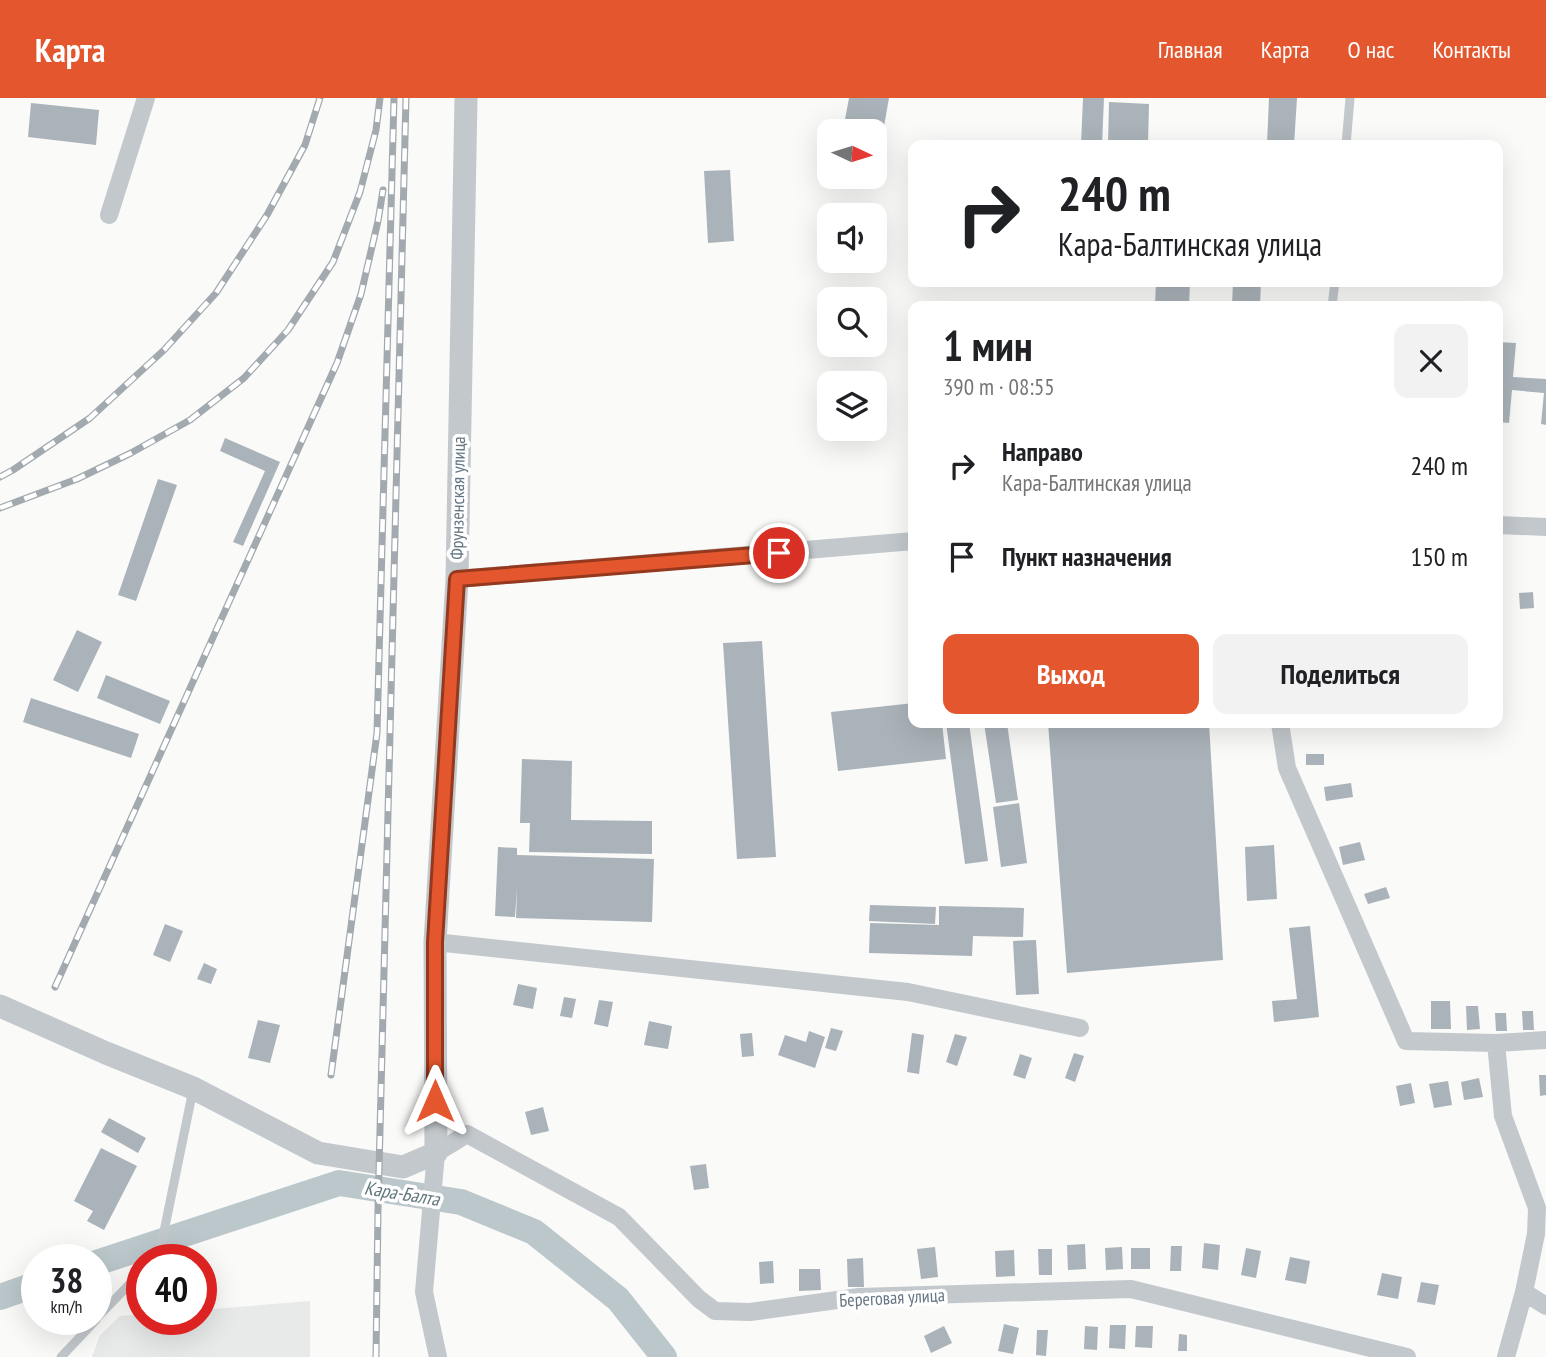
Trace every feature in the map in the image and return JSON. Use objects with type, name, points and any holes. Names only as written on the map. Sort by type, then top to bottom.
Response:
[{"type":"street","points":[[109,215],[146,98]]},
{"type":"street","name":"Фрунзенская улица","points":[[438,1357],[424,1292],[436,1153],[435,942],[457,579],[466,98]]},
{"type":"street","points":[[1503,525],[1546,527]]},
{"type":"street","points":[[457,579],[908,541]]},
{"type":"street","points":[[1281,728],[1287,768],[1406,1041],[1496,1043],[1546,1040]]},
{"type":"street","points":[[435,942],[908,992],[1080,1028]]},
{"type":"street","points":[[0,1006],[193,1088],[318,1153],[403,1167],[436,1153]]},
{"type":"street","points":[[1496,1043],[1503,1116],[1537,1208],[1536,1234],[1524,1292],[1506,1357]]},
{"type":"street","name":"Береговая улица","points":[[436,1153],[467,1134],[619,1217],[699,1299],[715,1311],[750,1312],[859,1297],[1131,1289],[1407,1357]]},
{"type":"street","points":[[1524,1292],[1546,1306]]},
{"type":"lane","points":[[1346,140],[1350,98]]},
{"type":"lane","points":[[161,1244],[193,1088]]},
{"type":"lane","points":[[112,1302],[126,1288]]},
{"type":"lane","points":[[61,1357],[81,1335]]},
{"type":"shaded area","points":[[310,1301],[310,1357],[92,1357],[100,1335],[112,1335],[112,1324],[120,1316],[126,1315],[126,1335],[217,1335],[217,1309]]},
{"type":"building","points":[[849,98],[889,98],[885,119],[845,119]]},
{"type":"building","points":[[1083,98],[1104,98],[1102,140],[1081,140]]},
{"type":"building","points":[[1269,98],[1297,98],[1294,140],[1267,140]]},
{"type":"building","points":[[1109,102],[1149,104],[1148,140],[1108,140]]},
{"type":"building","points":[[31,103],[99,110],[96,145],[28,137]]},
{"type":"building","points":[[730,170],[734,241],[708,243],[704,171]]},
{"type":"building","points":[[1156,287],[1190,287],[1189,301],[1155,301]]},
{"type":"building","points":[[1233,287],[1261,287],[1260,301],[1232,301]]},
{"type":"building","points":[[1503,342],[1516,343],[1513,377],[1546,379],[1546,425],[1541,424],[1544,393],[1512,390],[1509,423],[1503,422]]},
{"type":"building","points":[[225,438],[280,462],[243,546],[233,542],[265,471],[220,451]]},
{"type":"building","points":[[158,479],[177,485],[136,601],[118,595]]},
{"type":"building","points":[[1533,592],[1534,608],[1520,609],[1519,593]]},
{"type":"building","points":[[77,630],[102,642],[78,692],[53,680]]},
{"type":"building","points":[[762,641],[776,857],[737,859],[723,643]]},
{"type":"building","points":[[106,675],[170,701],[160,724],[97,698]]},
{"type":"building","points":[[31,698],[139,734],[131,758],[23,722]]},
{"type":"building","points":[[908,704],[908,728],[943,728],[946,759],[838,771],[831,712]]},
{"type":"building","points":[[947,728],[970,728],[988,861],[965,864]]},
{"type":"building","points":[[985,728],[1008,728],[1018,800],[996,803]]},
{"type":"building","points":[[1048,728],[1209,728],[1223,960],[1067,973]]},
{"type":"building","points":[[1306,754],[1324,754],[1324,765],[1306,765]]},
{"type":"building","points":[[522,759],[572,761],[571,820],[652,821],[652,854],[529,852],[530,823],[520,823]]},
{"type":"building","points":[[1351,783],[1353,797],[1326,801],[1324,787]]},
{"type":"building","points":[[1019,803],[1027,863],[1001,867],[993,807]]},
{"type":"building","points":[[1360,842],[1365,860],[1343,865],[1339,847]]},
{"type":"building","points":[[1274,845],[1277,899],[1247,901],[1245,847]]},
{"type":"building","points":[[498,847],[517,848],[517,855],[654,859],[652,922],[516,918],[517,888],[515,917],[495,916]]},
{"type":"building","points":[[1386,887],[1390,898],[1368,904],[1364,894]]},
{"type":"building","points":[[870,905],[936,907],[935,924],[869,921]]},
{"type":"building","points":[[939,906],[1024,908],[1023,937],[973,936],[972,956],[869,953],[870,923],[939,925]]},
{"type":"building","points":[[165,924],[183,931],[170,962],[153,955]]},
{"type":"building","points":[[1310,926],[1319,1017],[1274,1022],[1272,1001],[1297,999],[1289,928]]},
{"type":"building","points":[[1036,940],[1039,994],[1016,995],[1013,941]]},
{"type":"building","points":[[204,963],[217,969],[211,984],[197,979]]},
{"type":"building","points":[[518,984],[537,988],[533,1009],[513,1005]]},
{"type":"building","points":[[564,997],[576,999],[572,1018],[560,1016]]},
{"type":"building","points":[[599,1000],[613,1002],[608,1027],[594,1024]]},
{"type":"building","points":[[1431,1001],[1450,1001],[1451,1029],[1431,1029]]},
{"type":"building","points":[[1466,1006],[1478,1006],[1480,1029],[1467,1030]]},
{"type":"building","points":[[1522,1011],[1533,1011],[1534,1030],[1523,1030]]},
{"type":"building","points":[[1495,1013],[1506,1013],[1507,1031],[1496,1031]]},
{"type":"building","points":[[258,1020],[280,1025],[270,1063],[248,1058]]},
{"type":"building","points":[[649,1021],[672,1026],[668,1049],[644,1045]]},
{"type":"building","points":[[831,1028],[843,1031],[836,1051],[825,1048]]},
{"type":"building","points":[[809,1031],[825,1037],[815,1068],[778,1055],[785,1035],[806,1042]]},
{"type":"building","points":[[752,1033],[754,1056],[742,1057],[740,1034]]},
{"type":"building","points":[[912,1033],[924,1035],[919,1074],[907,1072]]},
{"type":"building","points":[[955,1034],[967,1037],[957,1066],[946,1062]]},
{"type":"building","points":[[1074,1053],[1084,1056],[1075,1082],[1065,1078]]},
{"type":"building","points":[[1020,1054],[1032,1058],[1025,1079],[1013,1075]]},
{"type":"building","points":[[1539,1075],[1546,1075],[1546,1095],[1540,1096]]},
{"type":"building","points":[[1479,1078],[1483,1097],[1464,1100],[1461,1082]]},
{"type":"building","points":[[1448,1081],[1452,1105],[1434,1108],[1429,1084]]},
{"type":"building","points":[[1411,1083],[1415,1103],[1400,1106],[1396,1086]]},
{"type":"building","points":[[543,1107],[549,1131],[531,1135],[525,1112]]},
{"type":"building","points":[[109,1118],[146,1138],[138,1153],[101,1132]]},
{"type":"building","points":[[101,1148],[137,1166],[104,1230],[87,1221],[93,1211],[74,1201]]},
{"type":"building","points":[[706,1164],[709,1188],[694,1190],[690,1166]]},
{"type":"building","points":[[1204,1243],[1220,1245],[1218,1270],[1202,1268]]},
{"type":"building","points":[[1085,1244],[1086,1269],[1068,1270],[1067,1245]]},
{"type":"building","points":[[1171,1246],[1182,1246],[1181,1271],[1170,1271]]},
{"type":"building","points":[[935,1247],[938,1277],[921,1279],[917,1249]]},
{"type":"building","points":[[1122,1247],[1123,1269],[1106,1270],[1105,1248]]},
{"type":"building","points":[[1131,1248],[1150,1248],[1150,1269],[1131,1269]]},
{"type":"building","points":[[1246,1248],[1261,1251],[1256,1278],[1241,1275]]},
{"type":"building","points":[[1038,1249],[1052,1249],[1052,1275],[1039,1275]]},
{"type":"building","points":[[1014,1250],[1015,1276],[996,1277],[995,1251]]},
{"type":"building","points":[[1290,1257],[1310,1261],[1306,1284],[1285,1280]]},
{"type":"building","points":[[863,1258],[864,1287],[848,1287],[847,1259]]},
{"type":"building","points":[[773,1261],[774,1283],[760,1284],[759,1262]]},
{"type":"building","points":[[799,1269],[820,1269],[821,1290],[799,1291]]},
{"type":"building","points":[[1382,1273],[1402,1277],[1398,1299],[1377,1295]]},
{"type":"building","points":[[1421,1282],[1439,1285],[1435,1305],[1417,1302]]},
{"type":"building","points":[[1004,1324],[1019,1328],[1013,1354],[998,1351]]},
{"type":"building","points":[[1110,1325],[1126,1325],[1125,1349],[1109,1348]]},
{"type":"building","points":[[944,1326],[952,1343],[931,1353],[924,1336]]},
{"type":"building","points":[[1085,1326],[1098,1327],[1097,1350],[1084,1349]]},
{"type":"building","points":[[1136,1326],[1153,1326],[1152,1348],[1135,1347]]},
{"type":"building","points":[[1037,1330],[1048,1330],[1046,1356],[1036,1355]]},
{"type":"building","points":[[1179,1334],[1187,1335],[1187,1351],[1178,1351]]},
{"type":"waterway","name":"Кара-Балта","points":[[112,1258],[339,1183],[461,1202],[534,1232],[618,1299],[664,1357]]},
{"type":"waterway","name":"Кара-Балта","points":[[0,1297],[21,1290]]},
{"type":"railway","points":[[0,477],[90,418],[164,350],[216,293],[267,215],[305,145],[320,98]]},
{"type":"railway","points":[[0,508],[77,479],[131,453],[190,420],[244,378],[288,330],[333,262],[360,192],[376,130],[380,98]]},
{"type":"railway","points":[[331,1075],[377,733],[394,98]]},
{"type":"railway","points":[[376,1357],[406,98]]},
{"type":"railway","points":[[55,987],[337,363],[361,294],[383,190]]},
{"type":"route","points":[[435,1101],[435,942],[457,579],[779,553]]}]
